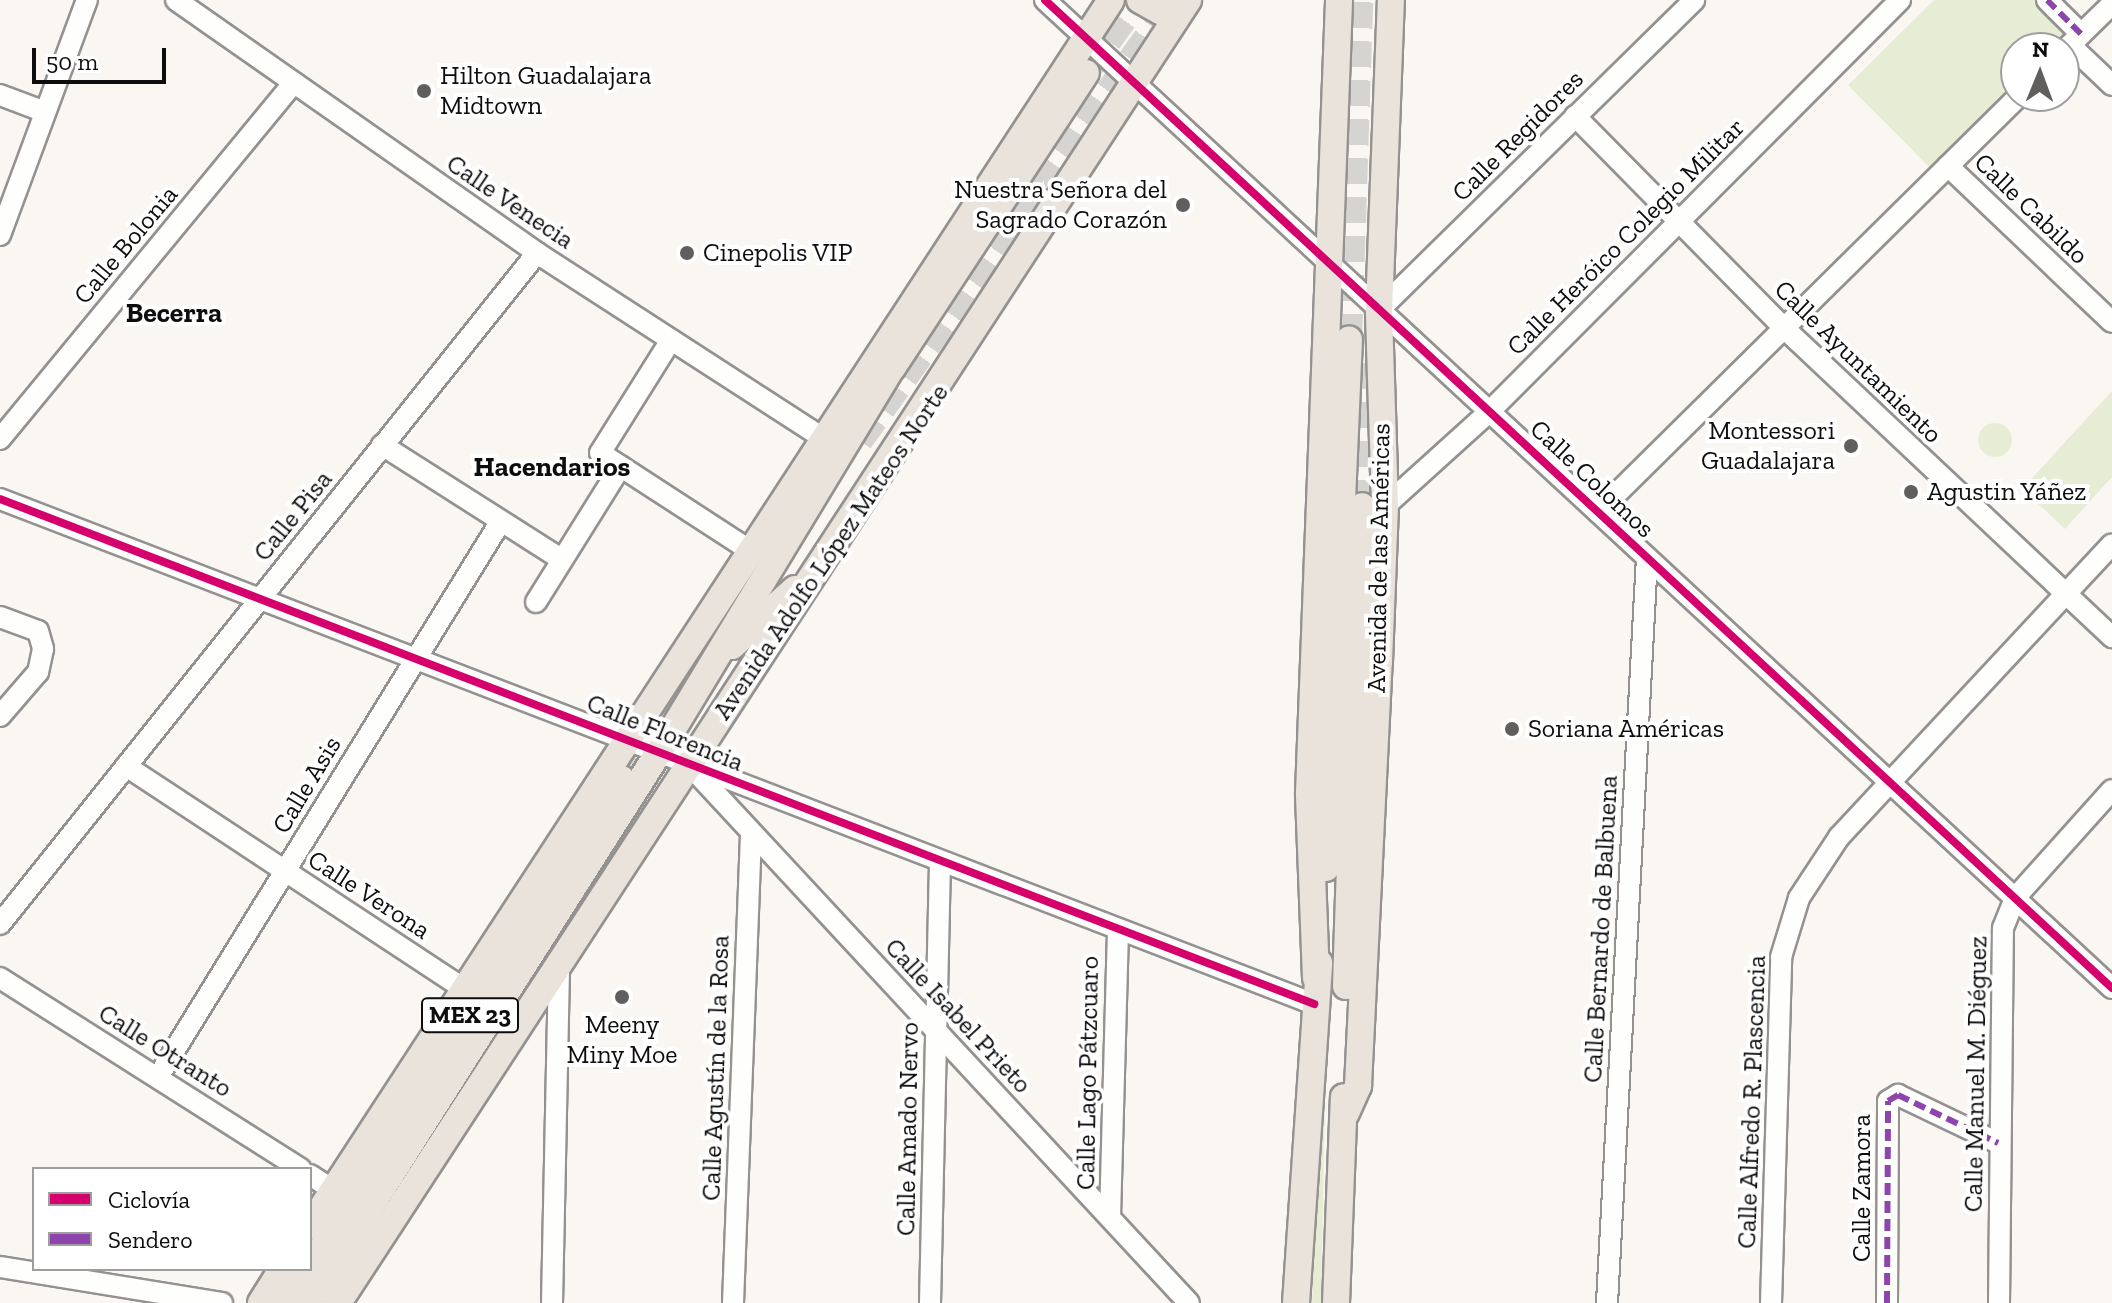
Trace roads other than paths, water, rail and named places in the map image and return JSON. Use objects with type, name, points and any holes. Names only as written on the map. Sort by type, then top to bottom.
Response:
[{"type":"main road","points":[[312,1223],[821,437],[1111,0]]},
{"type":"main road","points":[[1140,0],[1160,11],[1188,0]]},
{"type":"main road","name":"Avenida Adolfo López Mateos Norte","points":[[338,1303],[445,1148],[559,965],[828,559],[1188,0]]},
{"type":"main road","name":"Avenida de las Américas","points":[[1315,991],[1309,793],[1339,0]]},
{"type":"main road","name":"Avenida de las Américas","points":[[1336,1303],[1346,1113],[1358,1086],[1379,310],[1391,0]]},
{"type":"main road","name":"Avenida Adolfo López Mateos Norte","points":[[309,1303],[474,1048],[659,752],[892,368],[1086,73]]},
{"type":"main road","name":"Avenida de las Américas","points":[[1296,1303],[1349,340]]},
{"type":"main road","points":[[712,665],[828,559]]},
{"type":"main road","name":"MEX 23","points":[[312,1263],[621,779]]},
{"type":"main road","points":[[445,1148],[474,1048]]},
{"type":"main road","points":[[362,1267],[387,1182]]},
{"type":"main road","points":[[261,1303],[281,1271]]},
{"type":"main road","name":"MEX 23","points":[[287,1303],[307,1271]]},
{"type":"street","points":[[0,235],[87,0]]},
{"type":"street","name":"Calle Venecia","points":[[176,0],[292,85],[537,253],[821,437]]},
{"type":"street","name":"Calle Colomos","points":[[1045,0],[2112,988]]},
{"type":"street","name":"Calle Regidores","points":[[1379,310],[1694,0]]},
{"type":"street","name":"Calle Heróico Colegio Militar","points":[[1374,506],[1489,412],[1676,221],[1900,0]]},
{"type":"street","points":[[2047,0],[2065,32]]},
{"type":"street","points":[[2080,36],[2112,4]]},
{"type":"street","points":[[2080,52],[2112,85]]},
{"type":"street","name":"Calle Bolonia","points":[[0,439],[292,85]]},
{"type":"street","points":[[0,95],[45,112]]},
{"type":"street","points":[[1598,512],[2003,112]]},
{"type":"street","name":"Calle Ayuntamiento","points":[[1575,116],[1784,328],[2112,637]]},
{"type":"street","name":"Calle Cabildo","points":[[1948,166],[2112,322]]},
{"type":"street","name":"Calle Pisa","points":[[0,924],[537,253]]},
{"type":"street","points":[[671,340],[600,453],[748,549]]},
{"type":"street","points":[[382,445],[561,559]]},
{"type":"street","points":[[536,602],[621,466]]},
{"type":"street","name":"Calle Florencia","points":[[0,499],[262,596],[689,765],[1118,929],[1315,991]]},
{"type":"street","name":"Calle Asis","points":[[158,1077],[501,521]]},
{"type":"street","name":"Calle Alfredo R. Plascencia","points":[[1771,1303],[1787,932],[1832,848],[2112,544]]},
{"type":"street","name":"Calle Bernardo de Balbuena","points":[[1607,1303],[1647,558]]},
{"type":"street","points":[[0,617],[38,631],[43,649],[38,672],[0,716]]},
{"type":"street","name":"Calle Isabel Prieto","points":[[689,765],[751,836],[936,1029],[1189,1303]]},
{"type":"street","name":"Calle Verona","points":[[126,766],[463,988]]},
{"type":"street","name":"Calle Manuel M. Diéguez","points":[[1999,1303],[1998,1143],[2003,928],[2015,898],[2112,790]]},
{"type":"street","name":"Calle Agustín de la Rosa","points":[[733,1303],[751,836]]},
{"type":"street","name":"Calle Amado Nervo","points":[[930,1303],[940,861]]},
{"type":"street","name":"Calle Lago Pátzcuaro","points":[[1110,1217],[1118,929]]},
{"type":"street","points":[[552,1303],[559,965]]},
{"type":"street","name":"Calle Otranto","points":[[0,978],[298,1167]]},
{"type":"street","name":"Calle Zamora","points":[[1887,1303],[1888,1101],[1898,1095],[1998,1143]]},
{"type":"street","points":[[312,1176],[333,1190]]},
{"type":"street","points":[[0,1267],[222,1303]]},
{"type":"tunnel","points":[[1086,73],[1138,0]]},
{"type":"tunnel","points":[[860,441],[1173,0]]},
{"type":"tunnel","points":[[1349,340],[1360,0]]},
{"type":"tunnel","points":[[1362,506],[1370,362]]},
{"type":"tunnel","points":[[621,779],[689,682]]},
{"type":"place","name":"Hilton Guadalajara Midtown","points":[[424,91]]},
{"type":"place","name":"Nuestra Señora del Sagrado Corazón","points":[[1183,205]]},
{"type":"place","name":"Cinepolis VIP","points":[[687,253]]},
{"type":"place","name":"Montessori Guadalajara","points":[[1851,446]]},
{"type":"place","name":"Agustin Yáñez","points":[[1911,492]]},
{"type":"place","name":"Soriana Américas","points":[[1512,729]]},
{"type":"place","name":"Meeny Miny Moe","points":[[622,997]]},
{"type":"district","name":"Becerra","points":[[174,313]]},
{"type":"district","name":"Hacendarios","points":[[552,467]]}]
